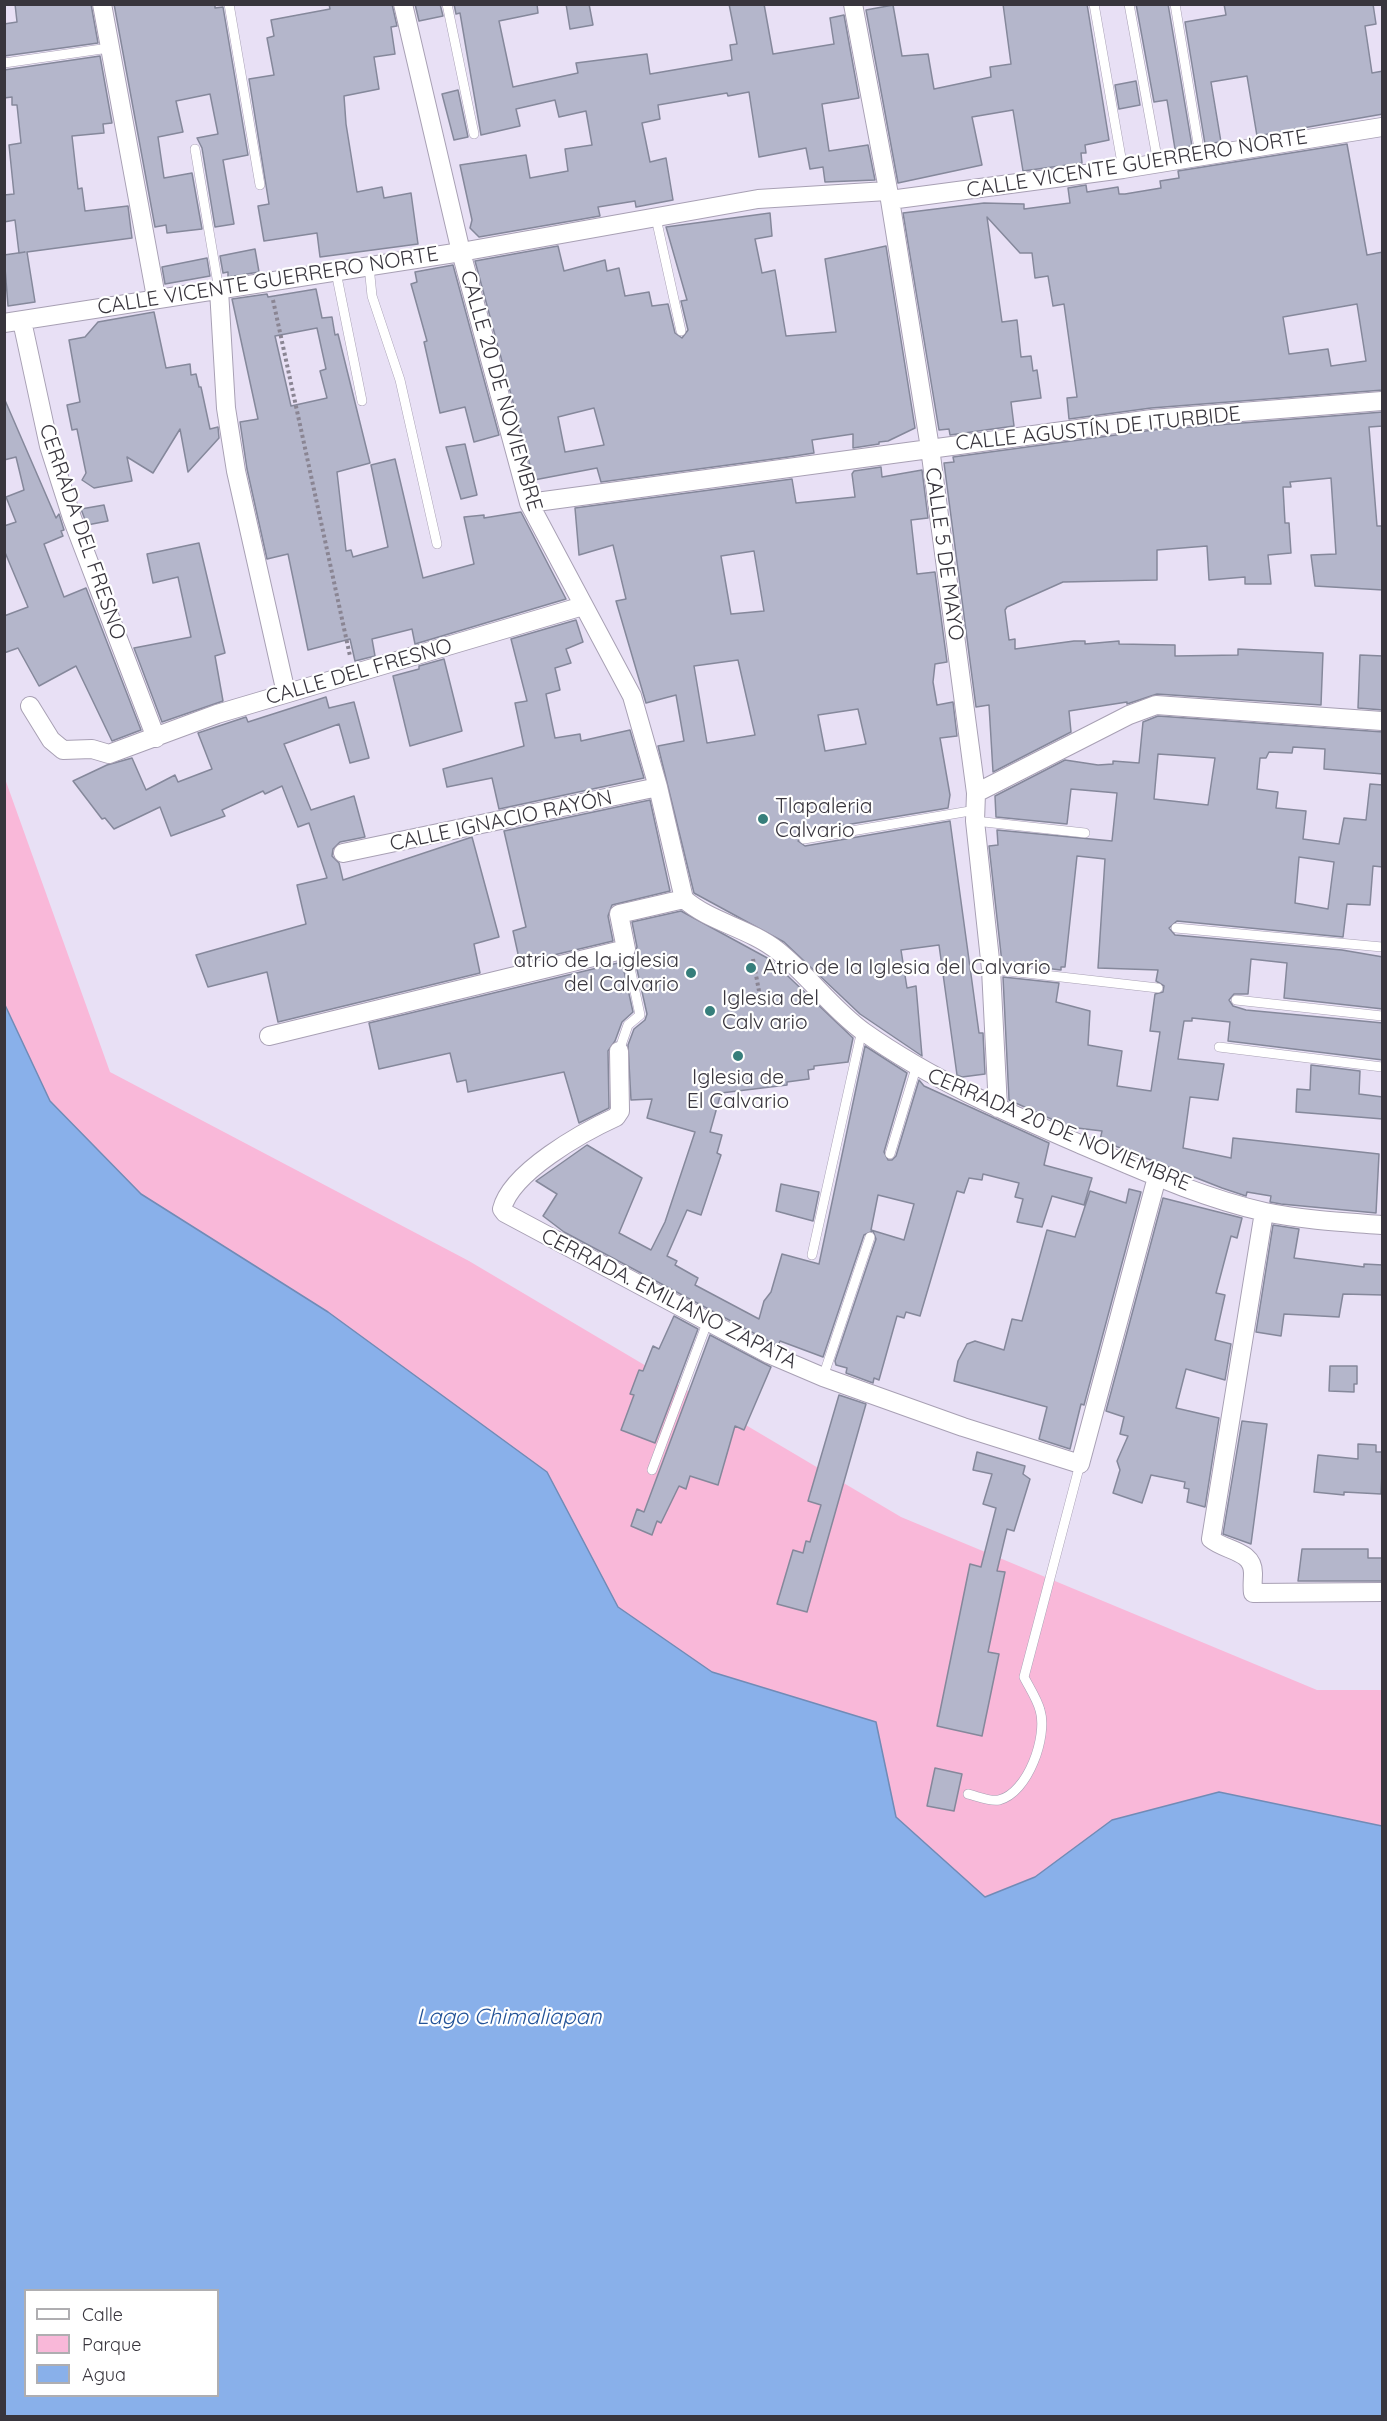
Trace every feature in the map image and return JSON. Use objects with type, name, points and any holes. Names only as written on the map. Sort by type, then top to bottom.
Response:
[{"type":"street","points":[[102,4],[156,297]]},
{"type":"street","name":"CALLE 20 DE NOVIEMBRE","points":[[403,4],[461,252],[529,503],[630,690],[684,898]]},
{"type":"street","name":"CALLE 5 DE MAYO","points":[[854,4],[889,195],[930,448],[976,808],[991,969],[998,1108]]},
{"type":"street","name":"CALLE VICENTE GUERRERO NORTE","points":[[13,322],[156,297],[219,290],[461,252],[758,199],[889,195],[1123,169],[1383,127]]},
{"type":"street","points":[[219,290],[226,408],[234,460],[286,693]]},
{"type":"street","name":"CERRADA DEL FRESNO","points":[[13,322],[72,518],[156,738]]},
{"type":"street","name":"CALLE AGUSTÍN DE ITURBIDE","points":[[529,503],[1152,419],[1383,401]]},
{"type":"street","name":"CALLE DEL FRESNO","points":[[30,706],[51,740],[63,750],[92,749],[109,754],[217,714],[583,606]]},
{"type":"street","points":[[976,808],[1129,715],[1156,705],[1383,721]]},
{"type":"street","name":"CALLE IGNACIO RAYÓN","points":[[343,854],[657,787]]},
{"type":"street","points":[[269,1036],[626,949],[619,914],[684,898]]},
{"type":"street","name":"CERRADA 20 DE NOVIEMBRE","points":[[684,898],[696,909],[749,932],[778,951],[862,1030],[916,1068],[998,1108],[1157,1177],[1264,1212],[1317,1220],[1383,1225]]},
{"type":"street","name":"CERRADA. EMILIANO ZAPATA","points":[[619,1051],[620,1111],[616,1117],[555,1150],[512,1189],[502,1209],[512,1218],[606,1266],[706,1323],[769,1354],[824,1377],[963,1427],[1080,1464]]},
{"type":"street","points":[[1080,1464],[1157,1177]]},
{"type":"street","points":[[1264,1212],[1211,1539],[1225,1549],[1241,1552],[1250,1561],[1253,1572],[1253,1593],[1383,1592]]},
{"type":"lane","points":[[229,4],[260,185]]},
{"type":"lane","points":[[447,4],[474,134]]},
{"type":"lane","points":[[1094,4],[1123,169]]},
{"type":"lane","points":[[1129,4],[1158,163]]},
{"type":"lane","points":[[1175,4],[1200,155]]},
{"type":"lane","points":[[4,63],[109,48]]},
{"type":"lane","points":[[195,150],[219,290]]},
{"type":"lane","points":[[656,218],[681,331]]},
{"type":"lane","points":[[369,266],[372,296],[400,380],[437,544]]},
{"type":"lane","points":[[336,272],[362,401]]},
{"type":"lane","points":[[804,839],[976,808],[1086,833]]},
{"type":"lane","points":[[1176,928],[1383,947]]},
{"type":"lane","points":[[619,1051],[627,1034],[628,1025],[640,1015],[626,949]]},
{"type":"lane","points":[[991,969],[1158,988]]},
{"type":"lane","points":[[1236,1000],[1383,1016]]},
{"type":"lane","points":[[812,1255],[862,1030]]},
{"type":"lane","points":[[1219,1047],[1383,1067]]},
{"type":"lane","points":[[890,1154],[916,1068]]},
{"type":"lane","points":[[824,1377],[870,1237]]},
{"type":"lane","points":[[652,1470],[706,1323]]},
{"type":"lane","points":[[968,1794],[997,1801],[1011,1796],[1024,1782],[1034,1760],[1040,1735],[1041,1712],[1024,1677],[1080,1464]]},
{"type":"path","points":[[269,282],[354,674]]},
{"type":"green space","name":"Lago Chimaliapan","points":[[4,776],[110,1072],[469,1261],[901,1517],[1317,1690],[1382,1690],[1382,2416],[5,2416]]},
{"type":"water","name":"Lago Chimaliapan","points":[[5,1005],[50,1101],[141,1194],[328,1312],[547,1472],[618,1607],[712,1672],[876,1722],[896,1817],[985,1897],[1035,1877],[1112,1820],[1219,1792],[1382,1826],[1382,2416],[5,2416]]},
{"type":"building","points":[[15,4],[91,4],[98,43],[4,56],[4,24],[17,22]]},
{"type":"building","points":[[114,4],[215,4],[215,8],[223,7],[248,155],[223,160],[234,224],[215,227],[202,148],[197,138],[218,134],[210,94],[176,101],[183,132],[158,137],[164,178],[192,173],[202,229],[167,233],[166,225],[155,227]]},
{"type":"building","points":[[329,4],[392,4],[397,26],[391,27],[395,54],[374,57],[379,89],[344,96],[346,124],[357,192],[382,187],[384,198],[411,193],[418,244],[320,257],[317,233],[264,241],[258,206],[269,204],[249,79],[274,75],[267,38],[274,36],[271,20],[330,9]]},
{"type":"building","points":[[415,4],[440,4],[443,16],[419,21]]},
{"type":"building","points":[[454,4],[537,4],[538,13],[499,21],[513,87],[578,73],[576,63],[647,54],[650,74],[732,60],[730,45],[737,44],[729,4],[764,4],[773,54],[834,44],[830,18],[844,15],[859,98],[822,104],[829,151],[868,145],[875,180],[825,182],[823,167],[810,169],[806,148],[759,157],[749,92],[728,96],[727,93],[658,105],[660,119],[642,123],[650,162],[666,158],[673,200],[636,207],[635,201],[598,207],[600,216],[479,237],[470,228],[472,220],[460,165],[526,155],[530,178],[568,171],[565,149],[592,145],[586,111],[559,117],[555,100],[516,109],[520,126],[481,135],[460,13],[456,14]]},
{"type":"building","points":[[566,4],[589,4],[593,25],[570,29]]},
{"type":"building","points":[[1003,4],[1087,4],[1109,140],[1085,145],[1086,153],[1081,153],[1082,163],[1023,171],[1013,110],[972,117],[982,165],[898,183],[866,10],[893,5],[902,56],[928,54],[934,89],[991,77],[990,67],[1011,64]]},
{"type":"building","points":[[1136,4],[1168,4],[1192,146],[1175,149],[1167,100],[1154,102]]},
{"type":"building","points":[[1224,4],[1373,4],[1376,24],[1365,26],[1372,73],[1383,71],[1383,114],[1257,136],[1247,76],[1211,82],[1221,142],[1205,144],[1185,22],[1226,15]]},
{"type":"building","points":[[100,56],[112,123],[103,124],[104,133],[72,136],[78,189],[82,188],[85,211],[128,206],[132,238],[27,252],[35,302],[8,306],[4,255],[19,253],[15,220],[4,222],[4,195],[14,194],[9,145],[21,143],[17,105],[12,105],[12,97],[4,98],[4,70]]},
{"type":"building","points":[[1136,81],[1140,105],[1119,109],[1115,85]]},
{"type":"building","points":[[458,90],[468,137],[454,140],[442,94]]},
{"type":"building","points":[[1347,144],[1367,255],[1383,252],[1383,390],[1151,408],[1069,419],[1067,398],[1077,397],[1064,304],[1053,306],[1048,276],[1035,278],[1032,253],[1020,253],[987,217],[1002,322],[1017,320],[1021,357],[1031,356],[1033,371],[1037,370],[1041,398],[1011,402],[1014,426],[950,435],[949,429],[939,430],[903,213],[984,203],[1024,204],[1024,209],[1070,203],[1068,188],[1086,185],[1087,192],[1118,187],[1119,194],[1125,194],[1161,188],[1160,181],[1179,178],[1178,171]],"holes":[[[1357,304],[1366,361],[1331,366],[1328,349],[1289,354],[1283,317]]]},
{"type":"building","points":[[770,213],[772,236],[755,239],[762,273],[775,270],[786,336],[836,332],[825,259],[886,246],[915,428],[888,441],[879,442],[879,444],[853,448],[853,434],[812,440],[814,453],[788,457],[601,482],[597,468],[534,480],[475,261],[558,246],[564,271],[605,260],[607,271],[619,268],[625,296],[649,292],[652,306],[668,304],[675,333],[682,338],[688,330],[681,301],[687,300],[666,227]],"holes":[[[594,408],[604,445],[565,452],[558,417]]]},
{"type":"building","points":[[255,249],[259,272],[228,277],[228,272],[223,273],[220,256]]},
{"type":"building","points":[[207,258],[210,276],[165,284],[162,267]]},
{"type":"building","points":[[453,265],[499,435],[474,442],[465,407],[440,413],[424,342],[427,341],[411,284],[417,282],[415,272]]},
{"type":"building","points":[[316,289],[322,318],[332,317],[335,335],[338,334],[370,463],[337,472],[346,551],[351,550],[353,557],[388,547],[371,465],[395,459],[423,578],[474,564],[464,517],[484,515],[484,518],[521,512],[566,599],[415,644],[412,629],[372,639],[375,656],[355,661],[350,639],[308,650],[288,554],[267,559],[247,469],[240,422],[258,419],[232,299],[267,294],[268,297]],"holes":[[[317,328],[326,369],[320,371],[327,398],[291,406],[275,336]]]},
{"type":"building","points":[[154,312],[166,368],[190,364],[191,375],[196,374],[199,387],[201,387],[210,429],[218,427],[219,438],[188,472],[180,429],[153,473],[127,457],[132,481],[94,488],[82,480],[86,473],[77,429],[72,430],[67,405],[80,402],[69,340],[85,337],[98,322]]},
{"type":"building","points":[[4,398],[56,518],[59,514],[64,530],[61,531],[63,536],[44,544],[64,597],[86,588],[141,730],[112,741],[76,666],[39,686],[18,648],[4,653],[4,616],[28,607],[4,550],[4,526],[16,522],[6,497],[24,490],[16,457],[4,460]]},
{"type":"building","points":[[1383,412],[1383,426],[1369,427],[1377,526],[1383,526],[1383,590],[1315,586],[1311,555],[1336,554],[1331,478],[1290,482],[1291,487],[1283,487],[1285,523],[1289,523],[1291,553],[1268,555],[1271,584],[1245,584],[1245,577],[1209,580],[1207,546],[1157,550],[1157,580],[1063,582],[1007,607],[1005,610],[1009,640],[1015,639],[1015,649],[1074,641],[1085,641],[1085,644],[1119,641],[1119,644],[1175,645],[1175,656],[1238,655],[1238,649],[1323,653],[1321,705],[1157,694],[1127,704],[1127,702],[1069,711],[1071,732],[993,772],[989,705],[976,707],[944,463],[954,462],[953,457],[1153,430]]},
{"type":"building","points":[[465,444],[477,495],[461,499],[446,447]]},
{"type":"building","points":[[881,467],[882,477],[922,470],[928,518],[911,520],[917,574],[935,572],[947,662],[935,664],[933,682],[937,705],[953,702],[957,736],[940,738],[950,795],[948,808],[803,832],[798,841],[805,846],[950,821],[979,1033],[983,1033],[985,1074],[962,1077],[957,1075],[939,945],[901,950],[907,988],[916,986],[922,1056],[860,1014],[784,942],[694,893],[658,746],[684,741],[676,695],[646,703],[616,601],[626,599],[613,545],[579,555],[575,508],[792,479],[796,503],[855,497],[852,474],[854,471]],"holes":[[[754,551],[764,611],[731,614],[721,556]],[[738,660],[755,735],[707,743],[694,666]],[[858,709],[866,744],[825,751],[818,715]]]},
{"type":"building","points":[[104,505],[108,521],[87,525],[81,509]]},
{"type":"building","points":[[199,543],[225,653],[215,656],[223,701],[162,722],[134,648],[191,637],[178,577],[153,583],[147,554]]},
{"type":"building","points":[[576,620],[583,642],[566,649],[571,663],[555,668],[560,690],[546,694],[555,738],[580,734],[581,741],[630,730],[644,778],[499,809],[492,778],[447,787],[443,769],[524,746],[515,703],[527,701],[511,639]]},
{"type":"building","points":[[1360,655],[1383,656],[1383,710],[1358,708]]},
{"type":"building","points":[[444,659],[462,731],[410,746],[393,676]]},
{"type":"building","points":[[326,697],[329,708],[354,702],[369,758],[350,763],[339,724],[284,744],[311,810],[354,796],[365,837],[340,842],[333,849],[332,856],[339,863],[343,880],[472,837],[499,937],[474,944],[480,973],[278,1022],[267,972],[208,987],[196,955],[306,924],[297,885],[327,878],[309,823],[298,827],[282,786],[265,794],[263,791],[222,810],[225,816],[171,836],[160,807],[114,829],[105,818],[102,819],[73,781],[107,765],[132,758],[146,790],[175,775],[178,782],[212,769],[198,733],[246,717],[248,722]]},
{"type":"building","points":[[1158,716],[1383,732],[1383,774],[1324,769],[1325,749],[1293,747],[1292,753],[1269,752],[1266,758],[1260,758],[1257,789],[1278,792],[1276,808],[1306,811],[1303,839],[1339,844],[1344,818],[1366,820],[1370,784],[1383,785],[1383,867],[1373,866],[1370,905],[1347,904],[1343,937],[1177,921],[1169,928],[1175,935],[1342,950],[1383,957],[1383,1009],[1284,998],[1287,963],[1251,959],[1248,994],[1234,994],[1229,1000],[1233,1006],[1246,1010],[1383,1023],[1383,1060],[1228,1041],[1230,1022],[1192,1018],[1192,1021],[1184,1021],[1178,1059],[1224,1064],[1218,1100],[1190,1097],[1183,1148],[1231,1158],[1233,1138],[1379,1154],[1376,1213],[1281,1204],[1270,1202],[1271,1196],[1247,1192],[1246,1196],[1100,1140],[1102,1131],[1069,1127],[1009,1100],[1003,977],[1059,983],[1056,1002],[1090,1011],[1088,1045],[1122,1051],[1117,1086],[1151,1091],[1160,1032],[1150,1031],[1155,994],[1163,992],[1164,986],[1156,981],[1158,970],[1098,968],[1105,859],[1077,856],[1065,967],[1061,967],[1061,970],[1002,963],[989,846],[998,845],[997,830],[1112,841],[1117,793],[1071,789],[1067,824],[996,817],[995,796],[1065,760],[1098,765],[1113,764],[1113,761],[1139,763],[1143,722]],"holes":[[[1158,754],[1215,758],[1208,805],[1154,799]],[[1299,857],[1334,862],[1328,909],[1295,903]]]},
{"type":"building","points":[[650,800],[670,891],[612,905],[608,916],[613,941],[520,963],[513,931],[526,927],[504,831]]},
{"type":"building","points":[[681,911],[771,960],[853,1038],[848,1062],[814,1066],[814,1069],[808,1070],[809,1079],[787,1082],[787,1085],[721,1093],[710,1132],[722,1135],[717,1153],[721,1155],[701,1215],[687,1210],[667,1256],[677,1261],[675,1265],[698,1278],[695,1285],[759,1319],[764,1301],[771,1292],[782,1254],[819,1264],[865,1046],[907,1073],[884,1152],[888,1160],[896,1156],[919,1080],[924,1086],[1049,1143],[1044,1165],[1092,1178],[1084,1205],[1052,1196],[1042,1227],[1017,1222],[1023,1199],[1015,1197],[1019,1183],[983,1174],[982,1180],[969,1178],[964,1193],[957,1191],[920,1316],[906,1312],[904,1318],[897,1316],[879,1380],[874,1378],[873,1383],[846,1373],[847,1368],[836,1365],[835,1361],[876,1239],[873,1231],[864,1235],[823,1357],[780,1341],[778,1346],[564,1232],[543,1216],[557,1194],[536,1181],[587,1145],[642,1178],[619,1233],[651,1250],[665,1222],[695,1132],[647,1118],[652,1099],[631,1100],[628,1045],[634,1029],[645,1020],[647,1014],[634,956],[637,947],[632,922]],"holes":[[[878,1195],[914,1204],[904,1240],[871,1230]]]},
{"type":"building","points":[[622,962],[633,1012],[622,1022],[615,1041],[608,1051],[609,1108],[579,1123],[564,1072],[468,1092],[466,1080],[457,1082],[450,1053],[379,1069],[369,1023]]},
{"type":"building","points":[[1311,1065],[1360,1071],[1359,1094],[1383,1097],[1383,1119],[1296,1112],[1297,1089],[1310,1090]]},
{"type":"building","points":[[781,1184],[819,1192],[813,1221],[776,1211]]},
{"type":"building","points":[[1129,1189],[1141,1192],[1070,1449],[1039,1439],[1047,1407],[954,1381],[958,1361],[967,1344],[975,1341],[1004,1350],[1012,1319],[1022,1321],[1047,1230],[1075,1237],[1090,1191],[1126,1203]]},
{"type":"building","points":[[1163,1198],[1242,1218],[1237,1238],[1231,1236],[1216,1293],[1225,1295],[1215,1340],[1231,1344],[1225,1380],[1186,1369],[1176,1408],[1219,1418],[1205,1507],[1187,1502],[1189,1489],[1184,1488],[1185,1482],[1151,1475],[1142,1503],[1113,1493],[1120,1470],[1117,1461],[1128,1436],[1120,1434],[1124,1417],[1106,1411]]},
{"type":"building","points":[[1273,1225],[1299,1229],[1294,1258],[1364,1267],[1364,1264],[1383,1265],[1383,1295],[1343,1294],[1339,1317],[1284,1314],[1281,1336],[1256,1332]]},
{"type":"building","points":[[674,1316],[698,1329],[655,1443],[621,1430],[634,1395],[630,1394],[639,1370],[643,1371],[653,1346],[659,1349]]},
{"type":"building","points":[[710,1335],[771,1367],[744,1430],[735,1426],[718,1485],[690,1476],[686,1489],[679,1486],[661,1523],[657,1521],[652,1535],[631,1526],[637,1509],[644,1512]]},
{"type":"building","points":[[1330,1366],[1357,1366],[1357,1384],[1354,1384],[1354,1392],[1329,1391]]},
{"type":"building","points":[[839,1395],[866,1404],[807,1612],[777,1604],[793,1550],[803,1553],[806,1541],[810,1542],[821,1505],[808,1501]]},
{"type":"building","points":[[1242,1421],[1267,1424],[1251,1544],[1223,1534]]},
{"type":"building","points":[[1358,1444],[1376,1445],[1376,1452],[1383,1452],[1381,1494],[1344,1492],[1344,1495],[1314,1492],[1318,1455],[1358,1459]]},
{"type":"building","points":[[977,1452],[1025,1466],[1023,1474],[1030,1479],[1014,1531],[1007,1529],[997,1571],[1005,1572],[988,1652],[999,1654],[982,1736],[937,1726],[970,1564],[981,1567],[996,1508],[983,1504],[992,1474],[973,1470]]},
{"type":"building","points":[[1302,1549],[1368,1549],[1368,1558],[1383,1558],[1383,1581],[1298,1581]]},
{"type":"building","points":[[935,1768],[962,1774],[954,1811],[927,1806]]},
{"type":"place","name":"Tlapaleria Calvario","points":[[763,819]]},
{"type":"place","name":"Atrio de la Iglesia del Calvario","points":[[751,968]]},
{"type":"place","name":"atrio de la iglesia del Calvario","points":[[691,973]]},
{"type":"place","name":"Iglesia del Calv ario","points":[[710,1011]]},
{"type":"place","name":"Iglesia de El Calvario","points":[[738,1056]]}]
